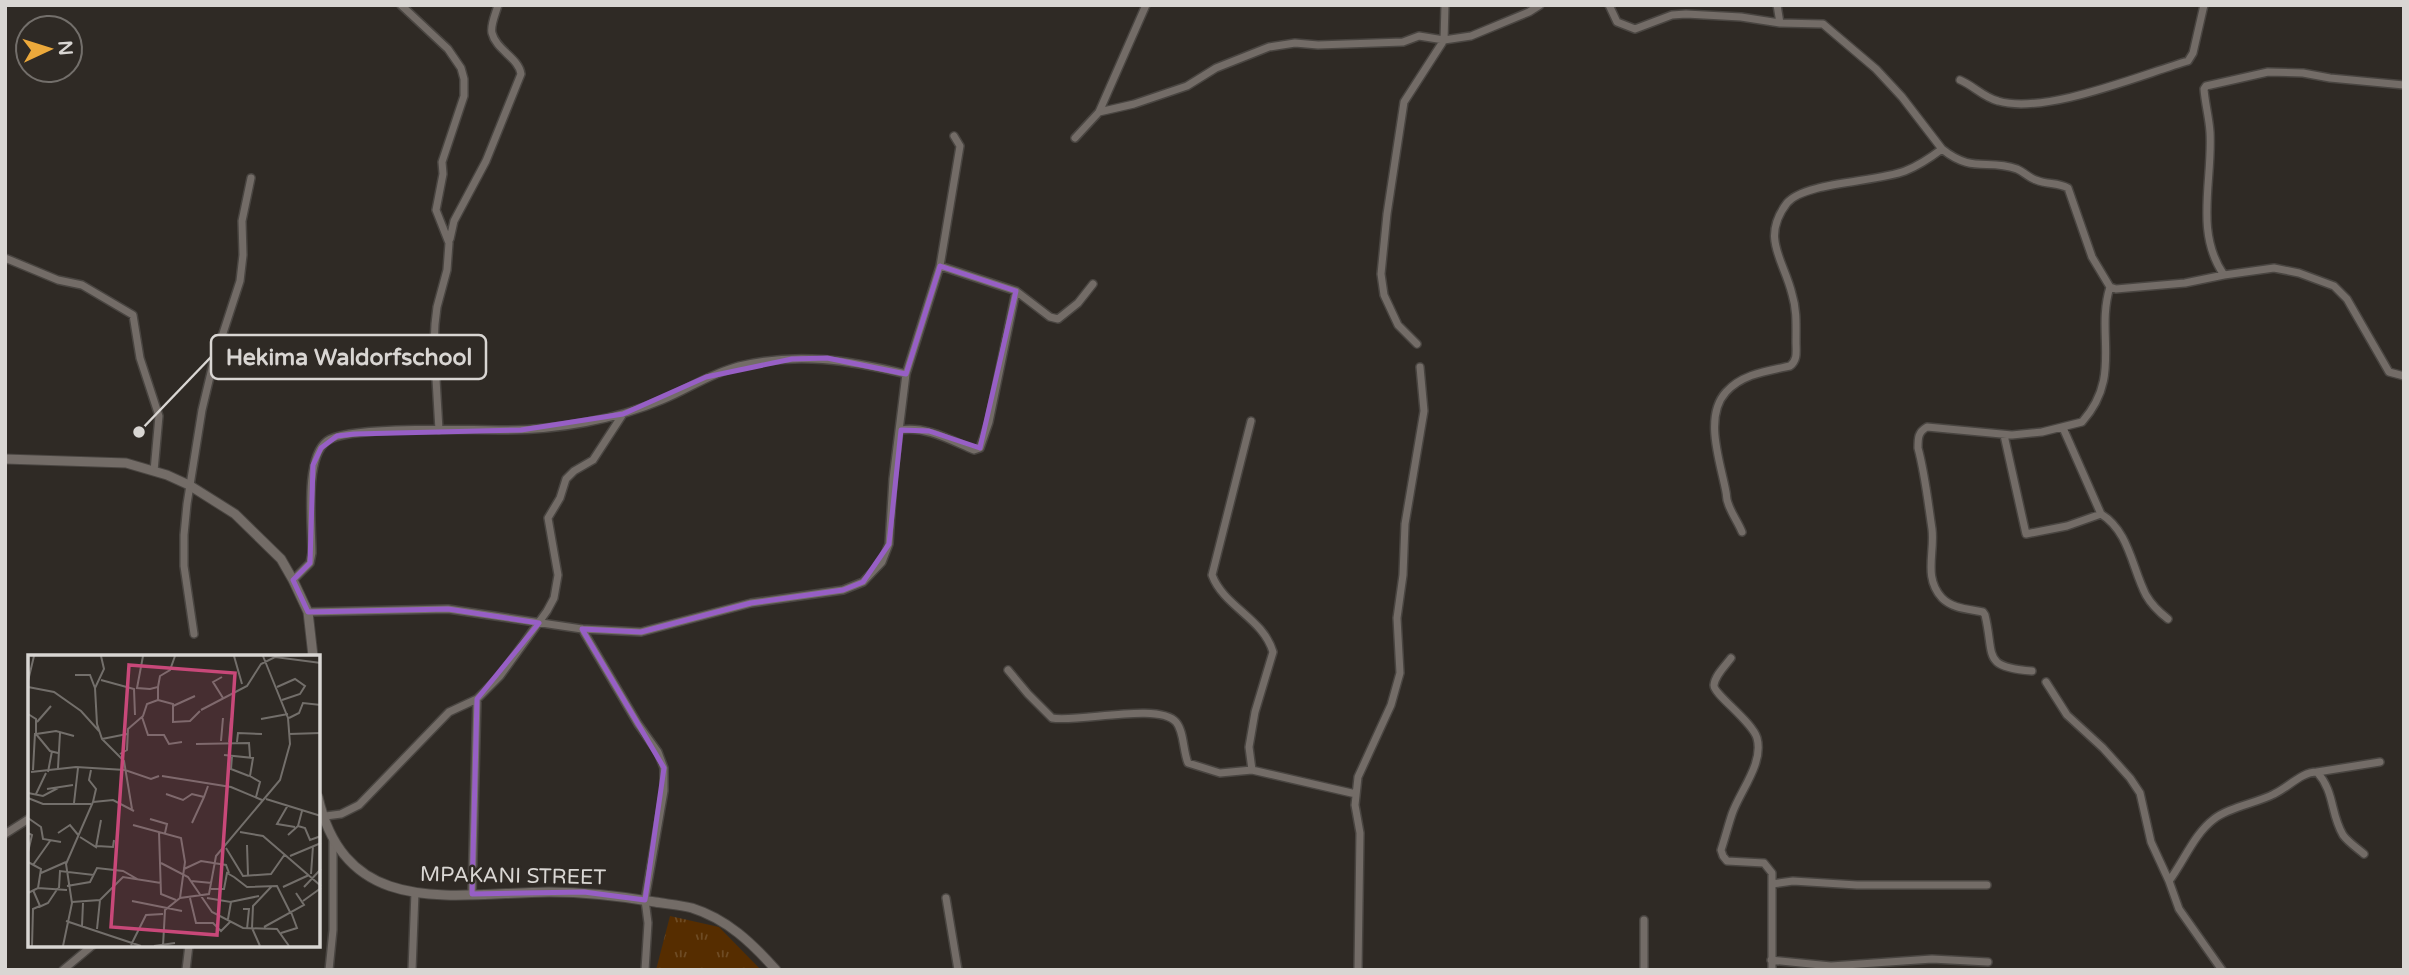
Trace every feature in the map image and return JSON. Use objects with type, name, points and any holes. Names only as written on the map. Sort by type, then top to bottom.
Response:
[{"type":"street","points":[[401,5],[448,49],[461,68],[464,79],[464,96],[442,162],[443,174],[436,210],[449,243]]},
{"type":"street","points":[[439,430],[435,324],[454,221],[486,161],[521,74],[520,68],[501,49],[493,36],[492,26],[498,5]]},
{"type":"street","points":[[1074,138],[1099,112],[1146,5]]},
{"type":"street","points":[[1417,344],[1398,326],[1384,295],[1382,261],[1404,102],[1444,40],[1445,5]]},
{"type":"street","points":[[1099,112],[1134,104],[1187,86],[1216,68],[1269,47],[1295,43],[1318,45],[1403,42],[1419,36],[1444,40],[1471,36],[1530,12],[1540,5]]},
{"type":"street","points":[[1609,5],[1617,22],[1635,29],[1672,15],[1686,14],[1741,17],[1780,23],[1823,23],[1876,69],[1902,97],[1942,149],[1959,161],[2017,169],[2033,180],[2059,183],[2068,188],[2092,257],[2110,287],[2116,289],[2185,283],[2274,268],[2299,273],[2334,286],[2347,299],[2389,372],[2404,376]]},
{"type":"street","points":[[1777,5],[1780,23]]},
{"type":"street","points":[[1960,80],[1998,102],[2020,104],[2099,90],[2188,61],[2193,53],[2204,5]]},
{"type":"street","points":[[2224,275],[2216,258],[2206,222],[2210,132],[2204,93],[2206,86],[2260,72],[2303,73],[2404,85]]},
{"type":"street","points":[[307,612],[448,609],[582,629],[641,632],[751,603],[843,590],[863,582],[882,562],[889,544],[892,479],[906,374],[940,266],[960,146],[954,136]]},
{"type":"street","points":[[1742,532],[1728,503],[1719,468],[1715,440],[1716,411],[1726,392],[1743,379],[1790,366],[1796,358],[1796,310],[1790,285],[1775,250],[1774,235],[1781,213],[1796,195],[1905,171],[1942,149]]},
{"type":"street","points":[[194,634],[184,566],[184,535],[190,485],[202,410],[213,364],[240,281],[243,255],[242,221],[251,178]]},
{"type":"street","points":[[5,258],[58,280],[82,285],[132,315],[140,358],[159,416],[155,471]]},
{"type":"street","points":[[940,266],[1016,291],[1050,317],[1058,319],[1078,303],[1093,284]]},
{"type":"street","points":[[2032,671],[1998,665],[1990,649],[1983,612],[1952,605],[1939,593],[1931,576],[1932,530],[1917,448],[1918,435],[1927,427],[1938,426],[2004,435],[2063,428],[2081,422],[2088,415],[2102,386],[2107,351],[2105,301],[2110,287]]},
{"type":"street","points":[[900,430],[915,428],[929,431],[974,450],[980,448],[989,422],[1016,291]]},
{"type":"street","points":[[293,580],[310,563],[313,465],[316,455],[328,440],[337,436],[376,431],[521,430],[623,414],[662,400],[706,377],[741,366],[792,359],[827,358],[860,362],[906,374]]},
{"type":"street","points":[[1358,970],[1360,833],[1355,805],[1356,794],[1358,777],[1391,705],[1400,673],[1397,618],[1403,575],[1405,524],[1424,411],[1420,367]]},
{"type":"street","points":[[321,816],[341,814],[359,805],[449,712],[477,699],[509,667],[554,598],[558,587],[548,518],[560,498],[566,479],[593,460],[623,414]]},
{"type":"street","points":[[1251,421],[1212,575],[1217,589],[1258,626],[1273,652],[1255,712],[1249,747],[1252,770]]},
{"type":"street","points":[[2063,428],[2101,514],[2108,518],[2124,540],[2147,597],[2168,619]]},
{"type":"street","points":[[2004,435],[2026,534],[2067,526],[2101,514]]},
{"type":"street","points":[[5,459],[125,463],[190,485],[235,514],[281,559],[307,612],[313,655]]},
{"type":"street","points":[[582,629],[638,724],[658,752],[664,768],[664,790],[645,900],[648,923],[645,970]]},
{"type":"street","points":[[1731,658],[1715,680],[1714,692],[1730,704],[1753,729],[1759,749],[1733,812],[1721,850],[1727,861],[1764,863],[1772,873],[1772,970]]},
{"type":"street","points":[[1008,670],[1052,718],[1077,720],[1136,713],[1170,717],[1179,728],[1188,763],[1220,773],[1252,770],[1356,794]]},
{"type":"street","points":[[2046,682],[2067,715],[2103,748],[2140,793],[2151,842],[2179,909],[2222,970]]},
{"type":"street","points":[[472,894],[477,699]]},
{"type":"street","points":[[2169,881],[2201,832],[2215,818],[2274,794],[2308,772],[2380,762]]},
{"type":"street","points":[[2317,772],[2329,788],[2342,832],[2364,854]]},
{"type":"street","name":"MPAKANI STREET","points":[[321,816],[333,841],[346,859],[364,874],[400,891],[472,894],[584,892],[691,908],[736,930],[776,970]]},
{"type":"street","points":[[5,834],[28,819]]},
{"type":"street","points":[[329,970],[333,930],[333,841]]},
{"type":"street","points":[[1772,884],[1793,881],[1857,885],[1987,885]]},
{"type":"street","points":[[412,970],[415,892]]},
{"type":"street","points":[[946,898],[958,970]]},
{"type":"street","points":[[1644,920],[1644,970]]},
{"type":"street","points":[[62,970],[91,947]]},
{"type":"street","points":[[186,970],[189,947]]},
{"type":"street","points":[[1771,960],[1831,965],[1932,959],[1988,962]]},
{"type":"highlighted area","points":[[940,266],[1016,291],[980,448],[929,431],[901,430],[889,544],[863,582],[843,590],[751,603],[641,632],[582,629],[664,768],[645,900],[584,892],[472,894],[477,699],[539,623],[448,609],[308,612],[293,580],[310,563],[313,465],[321,448],[337,436],[354,434],[521,430],[623,414],[706,377],[792,359],[827,358],[906,374]]},
{"type":"green space","points":[[670,916],[719,927],[761,970],[656,970]]},
{"type":"place","name":"Hekima Waldorfschool","points":[[139,432]]}]
